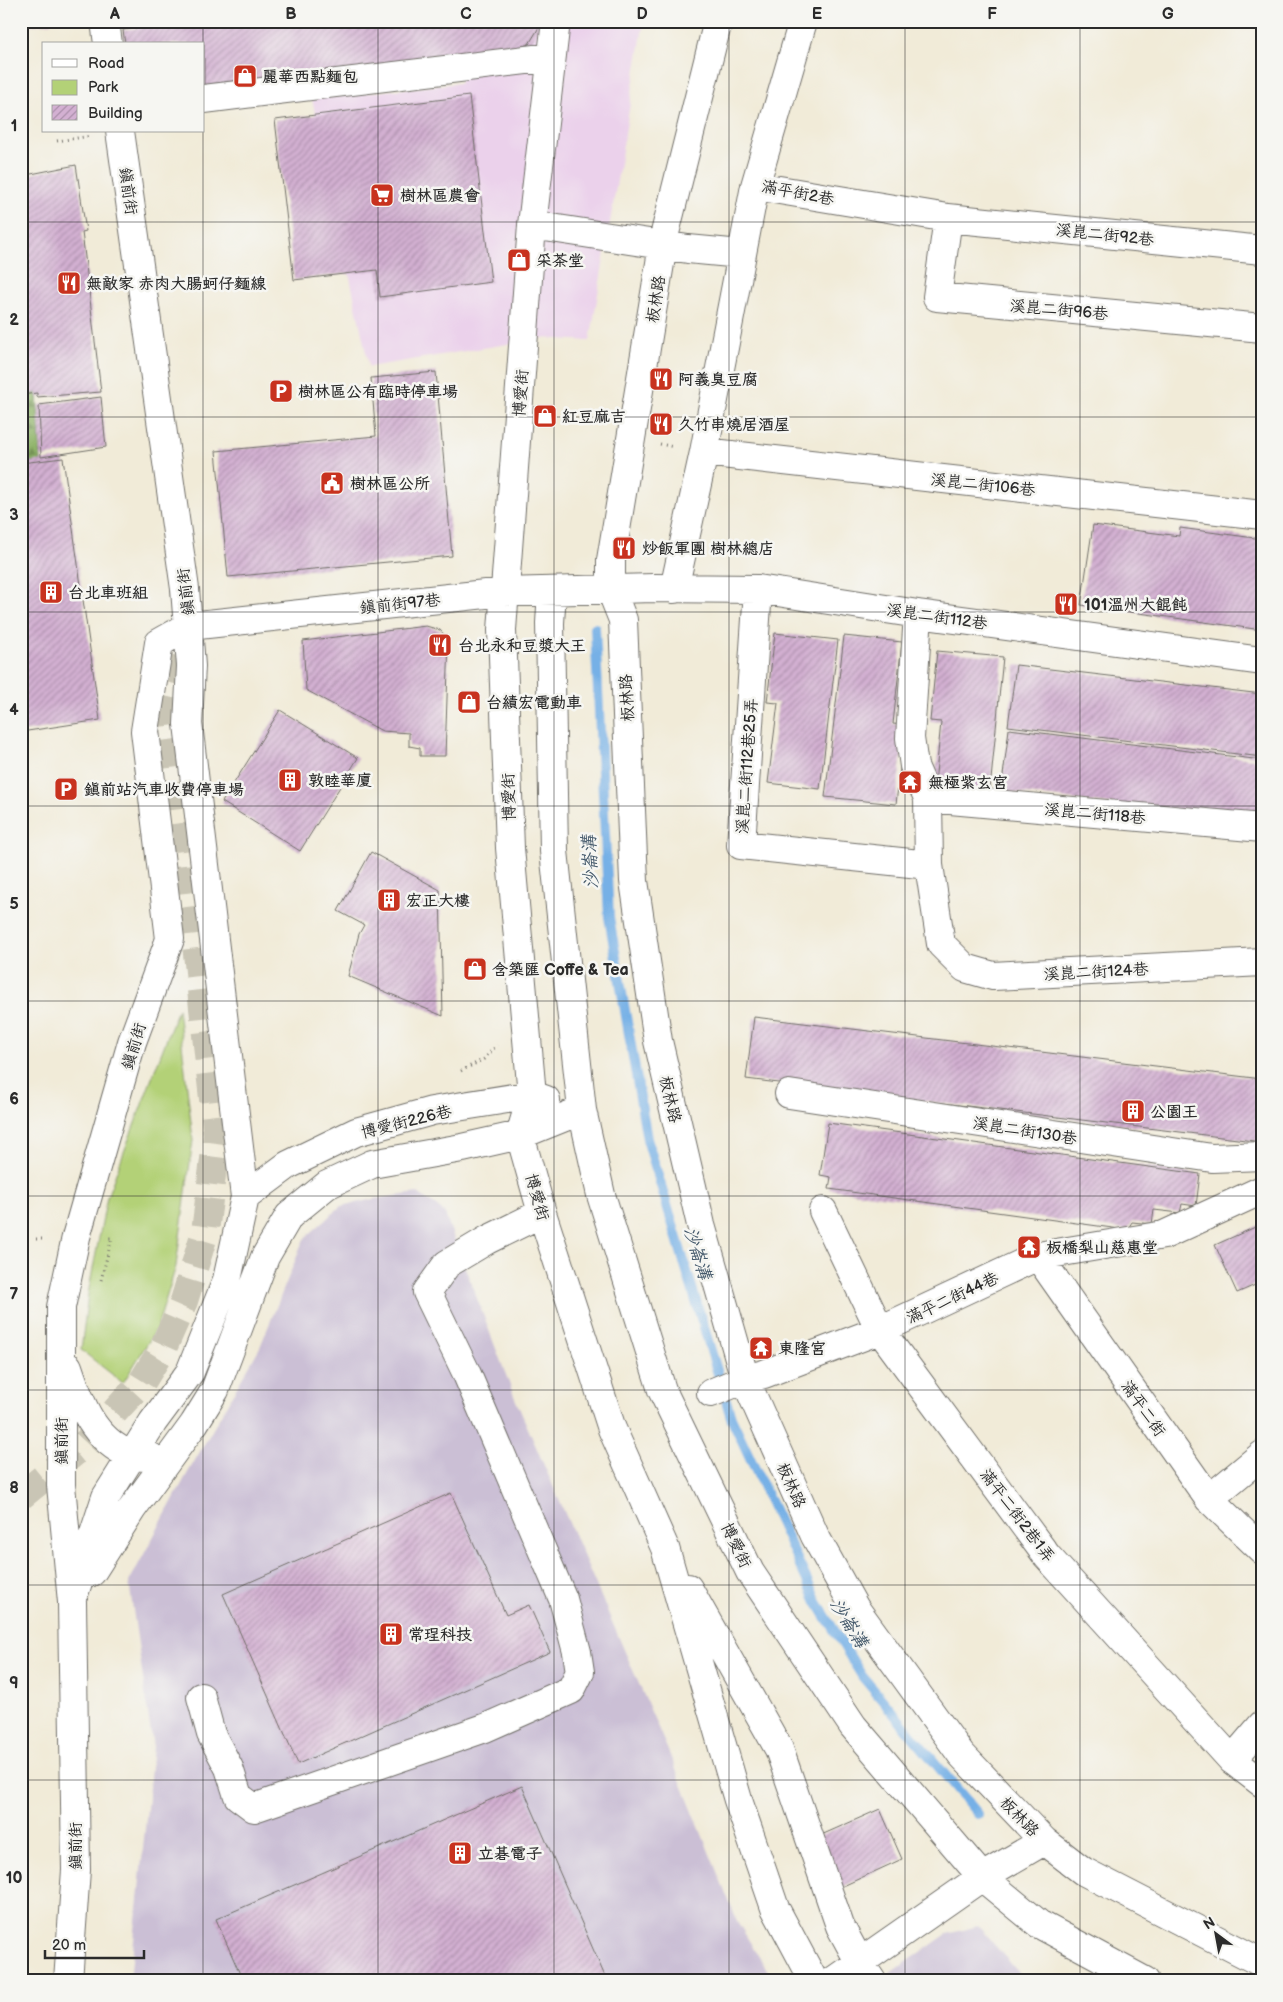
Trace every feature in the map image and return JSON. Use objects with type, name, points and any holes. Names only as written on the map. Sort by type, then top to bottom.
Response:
[{"type":"street","points":[[105,21],[108,42]]},
{"type":"street","name":"博愛街","points":[[556,21],[532,225],[502,630],[510,848],[532,1095],[520,1135],[542,1214],[612,1429],[665,1548],[779,1749],[840,1926],[866,1972]]},
{"type":"street","name":"板林路","points":[[718,21],[663,245],[611,560],[611,590],[623,620],[634,882],[658,1041],[701,1224],[730,1385],[854,1608],[961,1754],[1044,1841],[1083,1871],[1262,1963]]},
{"type":"street","name":"滿平街2巷","points":[[803,21],[755,186],[948,218]]},
{"type":"street","points":[[205,99],[551,57]]},
{"type":"street","name":"鎮前街","points":[[68,1981],[76,1870],[72,1602],[61,1485],[61,1307],[76,1237],[132,1042],[170,939],[145,731],[159,643],[189,626],[107,134]]},
{"type":"street","points":[[674,589],[704,452],[755,186]]},
{"type":"street","name":"溪崑二街92巷","points":[[948,218],[1262,250]]},
{"type":"street","name":"溪崑二街96巷","points":[[948,218],[937,297],[1262,328]]},
{"type":"street","points":[[532,225],[688,250],[742,254]]},
{"type":"street","name":"溪崑二街106巷","points":[[704,452],[1262,515]]},
{"type":"street","name":"溪崑二街112巷","points":[[611,590],[758,589],[918,614],[1262,661]]},
{"type":"street","name":"溪崑二街112巷25弄","points":[[758,589],[741,845],[929,865]]},
{"type":"street","name":"鎮前街97巷","points":[[189,626],[504,592],[611,590]]},
{"type":"street","name":"博愛街","points":[[552,591],[550,623],[554,851],[582,1110],[601,1195],[662,1390],[750,1572],[854,1726],[982,1877]]},
{"type":"street","points":[[918,614],[910,738],[914,766],[928,798],[929,865]]},
{"type":"street","points":[[72,1602],[106,1498],[153,1422],[190,1372],[227,1280],[245,1197],[188,724],[191,666],[189,626]]},
{"type":"street","name":"溪崑二街118巷","points":[[928,798],[1262,828]]},
{"type":"street","name":"溪崑二街124巷","points":[[929,865],[941,944],[965,968],[993,976],[1262,962]]},
{"type":"street","name":"溪崑二街130巷","points":[[789,1094],[1212,1158],[1262,1156]]},
{"type":"street","name":"博愛街226巷","points":[[245,1197],[288,1165],[356,1132],[432,1111],[532,1095],[582,1110]]},
{"type":"street","points":[[72,1602],[132,1509],[194,1424],[215,1390],[265,1257],[289,1216],[326,1185],[372,1164],[462,1148],[520,1135],[582,1110]]},
{"type":"street","name":"滿平二街44巷","points":[[730,1385],[880,1330],[1038,1256],[1164,1235],[1262,1190]]},
{"type":"street","name":"滿平二街2巷1弄","points":[[823,1211],[880,1330],[1047,1556],[1232,1760],[1262,1783]]},
{"type":"street","points":[[201,1697],[212,1734],[228,1768],[238,1796],[254,1808],[485,1728],[571,1690],[580,1672],[577,1652],[562,1599],[466,1372],[427,1292],[447,1264],[487,1240],[542,1214]]},
{"type":"street","name":"滿平二街","points":[[1038,1256],[1209,1499],[1262,1550]]},
{"type":"street","points":[[61,1344],[80,1401],[103,1438],[132,1455],[168,1459]]},
{"type":"street","points":[[1209,1499],[1262,1455]]},
{"type":"street","name":"博愛街","points":[[665,1548],[738,1800],[775,1908],[814,1981]]},
{"type":"street","points":[[1232,1760],[1262,1725]]},
{"type":"street","points":[[833,1981],[866,1972],[982,1877],[1044,1841]]},
{"type":"street","points":[[982,1877],[1039,1924],[1145,1981]]},
{"type":"path","points":[[57,141],[107,134]]},
{"type":"shaded area","points":[[465,21],[644,21],[590,341],[543,338],[369,367],[312,99],[460,83]]},
{"type":"shaded area","points":[[418,1193],[444,1212],[514,1396],[672,1760],[737,1921],[774,1981],[130,1981],[153,1747],[129,1582],[186,1476],[260,1347],[304,1239],[341,1206],[379,1198]]},
{"type":"shaded area","points":[[978,1926],[1026,1981],[886,1981],[884,1978],[947,1934]]},
{"type":"green space","points":[[37,393],[41,461],[21,463],[21,395]]},
{"type":"green space","points":[[178,1009],[193,1140],[176,1266],[157,1328],[123,1383],[81,1350],[88,1294],[107,1197]]},
{"type":"building","points":[[21,21],[51,21],[51,23],[21,26]]},
{"type":"building","points":[[184,21],[540,21],[538,29],[529,44],[511,50],[205,91],[205,42],[125,42],[123,30]]},
{"type":"building","name":"樹林區農會","points":[[469,96],[491,282],[380,297],[377,270],[294,280],[275,120]]},
{"type":"building","points":[[76,165],[86,231],[82,232],[101,392],[37,397],[37,393],[21,395],[21,176]]},
{"type":"building","name":"樹林區公所","points":[[436,372],[452,556],[228,577],[216,451],[376,436],[371,378]]},
{"type":"building","points":[[101,397],[106,447],[41,457],[39,405]]},
{"type":"building","name":"台北車班組","points":[[63,458],[100,720],[21,732],[21,463]]},
{"type":"building","points":[[1093,525],[1179,536],[1180,528],[1262,539],[1262,630],[1081,605]]},
{"type":"building","points":[[426,626],[440,630],[449,640],[445,756],[420,756],[420,748],[409,746],[409,733],[382,731],[306,690],[303,641]]},
{"type":"building","points":[[775,633],[838,640],[820,789],[768,783],[778,703],[767,702]]},
{"type":"building","points":[[844,636],[902,642],[893,724],[905,725],[896,804],[825,797]]},
{"type":"building","points":[[937,651],[1003,657],[990,790],[935,784],[941,722],[930,721]]},
{"type":"building","points":[[1016,665],[1262,694],[1262,757],[1008,726]]},
{"type":"building","name":"敦睦華廈","points":[[280,710],[358,758],[300,851],[222,802]]},
{"type":"building","points":[[1009,729],[1262,760],[1262,823],[1001,791]]},
{"type":"building","points":[[371,852],[440,890],[443,1016],[348,976],[359,934],[364,925],[338,911]]},
{"type":"building","name":"公園王","points":[[754,1017],[1262,1079],[1262,1142],[746,1079]]},
{"type":"building","name":"公園王","points":[[828,1123],[1200,1174],[1196,1206],[1182,1204],[1180,1213],[1154,1210],[1152,1224],[1132,1222],[1127,1230],[829,1189],[831,1177],[820,1175]]},
{"type":"building","points":[[1262,1224],[1262,1282],[1237,1293],[1215,1245]]},
{"type":"building","name":"常珵科技","points":[[451,1493],[506,1615],[529,1605],[550,1652],[298,1764],[223,1594]]},
{"type":"building","name":"立碁電子","points":[[522,1786],[607,1981],[243,1981],[216,1919]]},
{"type":"building","points":[[880,1809],[902,1859],[841,1887],[819,1836]]},
{"type":"waterway","name":"沙崙溝","points":[[595,628],[609,917],[647,1139],[731,1417],[817,1602],[862,1676],[978,1814]]},
{"type":"tunnel","points":[[21,1496],[84,1445],[142,1382],[164,1346],[184,1301],[205,1232],[217,1135],[170,708],[184,646]]},
{"type":"place","name":"麗華西點麵包","points":[[245,76]]},
{"type":"place","name":"樹林區農會","points":[[382,195]]},
{"type":"place","name":"采茶堂","points":[[519,260]]},
{"type":"place","name":"無敵家 赤肉大腸蚵仔麵線","points":[[69,283]]},
{"type":"place","name":"阿義臭豆腐","points":[[661,379]]},
{"type":"place","name":"樹林區公有臨時停車場","points":[[281,391]]},
{"type":"place","name":"紅豆麻吉","points":[[545,416]]},
{"type":"place","name":"久竹串燒居酒屋","points":[[661,424]]},
{"type":"place","name":"樹林區公所","points":[[332,483]]},
{"type":"place","name":"炒飯軍團 樹林總店","points":[[624,548]]},
{"type":"place","name":"台北車班組","points":[[51,592]]},
{"type":"place","name":"101溫州大餛飩","points":[[1066,604]]},
{"type":"place","name":"台北永和豆漿大王","points":[[440,645]]},
{"type":"place","name":"台績宏電動車","points":[[469,702]]},
{"type":"place","name":"敦睦華廈","points":[[290,780]]},
{"type":"place","name":"無極紫玄宮","points":[[910,782]]},
{"type":"place","name":"鎮前站汽車收費停車場","points":[[66,789]]},
{"type":"place","name":"宏正大樓","points":[[389,900]]},
{"type":"place","name":"含築匯 Coffe & Tea","points":[[475,969]]},
{"type":"place","name":"公園王","points":[[1133,1111]]},
{"type":"place","name":"板橋梨山慈惠堂","points":[[1029,1247]]},
{"type":"place","name":"東隆宮","points":[[761,1348]]},
{"type":"place","name":"常珵科技","points":[[391,1634]]},
{"type":"place","name":"立碁電子","points":[[460,1853]]}]
